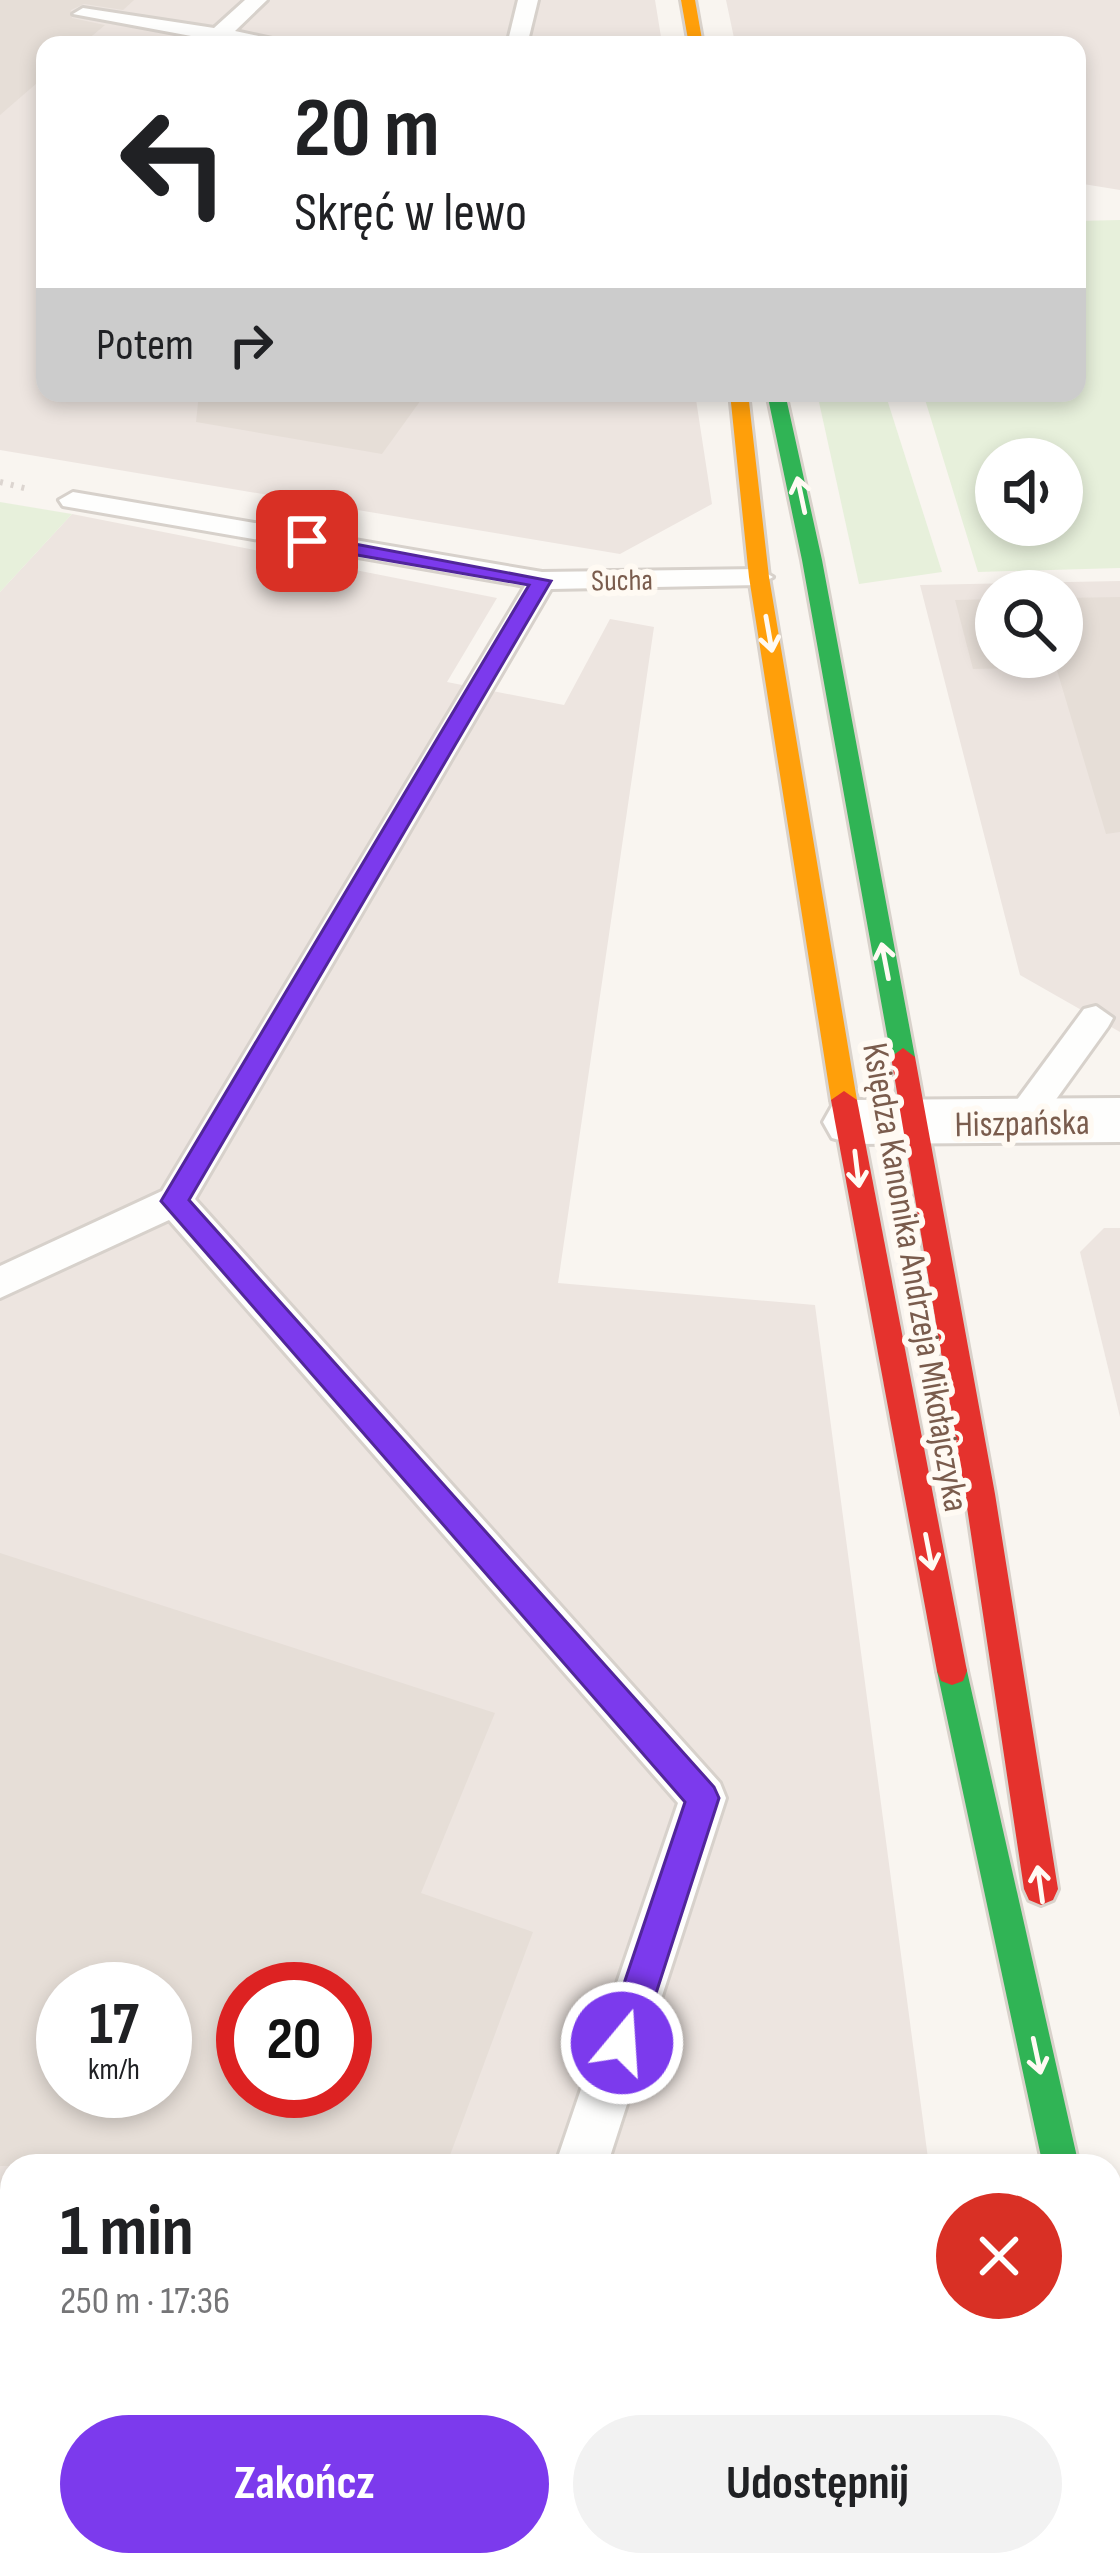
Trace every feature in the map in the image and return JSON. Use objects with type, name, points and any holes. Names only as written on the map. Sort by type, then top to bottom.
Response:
[{"type":"main road","points":[[688,0],[694,36]]},
{"type":"main road","name":"Księdza Kanonika Andrzeja Mikołajczyka","points":[[740,402],[759,577],[861,1201],[967,1742],[1058,2154]]},
{"type":"main road","name":"Księdza Kanonika Andrzeja Mikołajczyka","points":[[778,402],[818,576],[966,1393],[1045,1918]]},
{"type":"main road","points":[[1061,2031],[1078,2154]]},
{"type":"street","name":"Sucha","points":[[759,577],[818,576]]},
{"type":"street","name":"Hiszpańska","points":[[851,1122],[1120,1120]]},
{"type":"lane","points":[[218,35],[257,0]]},
{"type":"lane","points":[[519,36],[528,0]]},
{"type":"lane","points":[[83,14],[225,36]]},
{"type":"lane","name":"Sucha","points":[[73,500],[542,581],[759,577]]},
{"type":"lane","points":[[0,1282],[175,1201],[542,581]]},
{"type":"lane","points":[[1021,1121],[1096,1018]]},
{"type":"lane","points":[[175,1201],[703,1798],[585,2154]]},
{"type":"shaded area","points":[[0,0],[655,0],[661,36],[36,36],[36,402],[696,402],[712,504],[620,554],[0,450]]},
{"type":"shaded area","points":[[726,0],[1120,0],[1120,190],[1086,184],[1086,36],[734,36]]},
{"type":"shaded area","points":[[72,514],[497,598],[447,682],[564,705],[610,619],[654,627],[558,1283],[815,1305],[927,2154],[0,2154],[0,592]]},
{"type":"shaded area","points":[[1120,581],[1120,1032],[1020,975],[920,585],[975,584],[975,678],[1083,678],[1083,582]]},
{"type":"shaded area","points":[[1104,1228],[1120,1228],[1120,1417],[1080,1252]]},
{"type":"green space","points":[[1120,220],[1120,568],[977,570],[926,402],[1086,402],[1086,221]]},
{"type":"green space","points":[[819,402],[888,402],[942,572],[859,584]]},
{"type":"green space","points":[[0,502],[72,514],[0,592]]},
{"type":"building","points":[[0,0],[134,0],[123,10],[84,4],[71,10],[72,18],[105,25],[92,36],[36,36],[36,84],[0,115]]},
{"type":"building","points":[[198,402],[420,402],[382,454],[196,422]]},
{"type":"building","points":[[1120,597],[1120,832],[1106,834],[1059,678],[1083,678],[1083,598]]},
{"type":"building","points":[[955,600],[975,600],[975,669],[973,669]]},
{"type":"building","points":[[0,1553],[495,1713],[421,1893],[533,1932],[450,2154],[0,2154]]},
{"type":"traffic: fast","points":[[778,402],[812,560],[903,1057]]},
{"type":"traffic: fast","points":[[952,1671],[1058,2154]]},
{"type":"traffic: slow","points":[[688,0],[694,36]]},
{"type":"traffic: slow","points":[[740,402],[759,577],[844,1100]]},
{"type":"traffic: jam","points":[[903,1057],[980,1494],[1041,1889]]},
{"type":"traffic: jam","points":[[844,1100],[952,1671]]},
{"type":"route","points":[[307,541],[542,581],[175,1201],[703,1798],[622,2043]]}]
